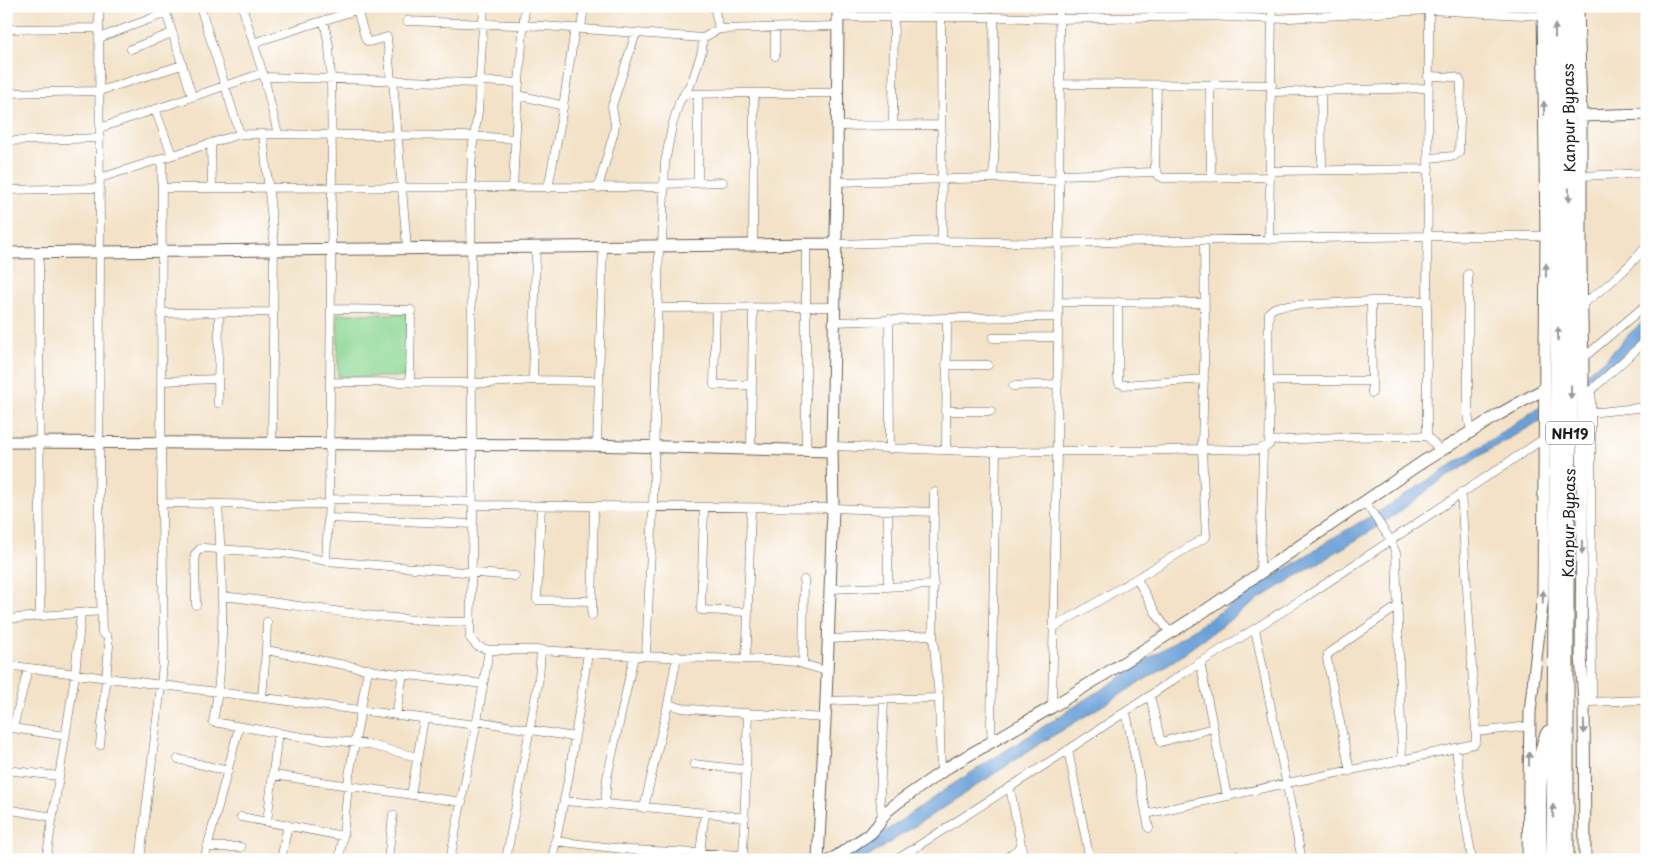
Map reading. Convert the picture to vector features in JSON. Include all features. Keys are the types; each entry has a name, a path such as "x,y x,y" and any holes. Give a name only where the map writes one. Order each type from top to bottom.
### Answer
{"highway":[{"name":"Kanpur Bypass","path":"1554,860 1558,353 1555,6"},
{"name":"Kanpur Bypass","path":"1566,860 1566,558 1571,372 1567,6"},
{"path":"1539,860 1540,772 1547,735 1554,725"},
{"path":"1566,736 1576,779 1576,860"}],"street":[{"path":"99,6 101,611 102,633 107,636 109,646 100,745"},
{"path":"200,6 240,134"},
{"path":"242,6 263,75 278,134"},
{"path":"253,43 369,6"},
{"path":"484,6 472,150 471,188 473,524 470,638 474,644 489,650 541,650 634,656 783,660 826,671"},
{"path":"513,187 525,6"},
{"path":"548,188 584,6"},
{"path":"714,6 719,29"},
{"path":"893,126 894,6"},
{"path":"1052,707 1058,384 1059,6"},
{"path":"1207,6 1207,16"},
{"path":"1269,240 1272,6"},
{"path":"1578,6 1581,116 1582,364 1585,394 1581,656 1588,702"},
{"path":"407,21 578,29 703,38 719,29 775,28 837,17 1059,19 1207,16 1272,19 1429,8 1543,11 1546,236 1543,596 1532,686 1528,860"},
{"path":"1429,8 1427,436 1441,451"},
{"path":"99,38 165,10 192,96"},
{"path":"357,10 366,40 369,42 387,37 407,248"},
{"path":"818,860 826,718 826,671 833,508 837,17"},
{"path":"993,178 995,139 994,17"},
{"path":"942,18 942,241"},
{"path":"324,21 329,46 332,135 331,382 326,561"},
{"path":"6,29 99,28"},
{"path":"774,56 775,28"},
{"path":"598,188 614,132 615,124 612,106 636,33"},
{"path":"131,48 172,34"},
{"path":"646,655 653,508 664,163 679,103 693,79 702,51 703,38"},
{"path":"6,93 100,91 182,65"},
{"path":"100,128 192,96 263,75 392,81 519,83"},
{"path":"1428,76 1455,77 1462,83 1459,153 1454,156 1429,158"},
{"path":"1060,84 1210,85 1321,91 1428,88"},
{"path":"1157,85 1155,167 1156,172 1163,178 1211,178 1322,170 1429,169"},
{"path":"1210,85 1211,178"},
{"path":"1321,91 1322,170"},
{"path":"753,245 754,93"},
{"path":"684,94 837,93"},
{"path":"698,94 698,183"},
{"path":"518,95 564,106"},
{"path":"155,109 172,155"},
{"path":"1581,116 1647,114"},
{"path":"836,126 941,125"},
{"path":"100,178 240,134 474,136 515,139"},
{"path":"263,134 274,250 272,444"},
{"path":"6,141 100,138"},
{"path":"211,143 212,187"},
{"path":"140,860 164,651 161,442 162,158"},
{"path":"837,182 1060,178 1156,172"},
{"path":"1581,176 1647,174"},
{"path":"162,188 598,188 723,182"},
{"path":"6,190 100,188"},
{"path":"6,253 660,247 942,241 1059,243 1428,236 1546,236"},
{"path":"1053,628 1206,537 1202,449 1204,241"},
{"path":"806,244 806,450"},
{"path":"1582,305 1628,268 1647,246"},
{"path":"533,380 536,247"},
{"path":"597,445 603,247"},
{"path":"39,252 38,443 40,616"},
{"path":"1468,274 1468,414 1471,432"},
{"path":"6,442 597,445 996,452 1258,450 1269,445 1269,312 1281,306 1371,301 1428,301"},
{"path":"1371,301 1372,393"},
{"path":"1058,302 1204,302"},
{"path":"1118,302 1119,383 1123,385 1204,379"},
{"path":"1582,364 1647,304"},
{"path":"658,308 834,307"},
{"path":"716,308 714,385 752,385"},
{"path":"751,449 753,308"},
{"path":"331,309 411,310 410,382"},
{"path":"162,312 273,312"},
{"path":"218,403 219,312"},
{"path":"834,322 889,319 1058,317"},
{"path":"946,450 947,318"},
{"path":"889,319 890,449"},
{"path":"993,338 1058,337"},
{"path":"1585,394 1647,340"},
{"path":"946,365 988,365"},
{"path":"162,381 218,378"},
{"path":"331,382 471,383 533,380 599,381"},
{"path":"1269,381 1372,380"},
{"path":"1013,386 1058,384"},
{"path":"831,860 870,833 886,812 897,803 941,773 1052,707 1170,633 1471,432 1544,392"},
{"path":"1585,394 1592,411 1585,860"},
{"path":"1592,411 1599,412 1647,407"},
{"path":"945,411 991,410"},
{"path":"1269,441 1338,436 1427,436"},
{"path":"896,860 1010,788 1200,662 1255,629 1545,438"},
{"path":"1260,572 1263,448"},
{"path":"992,743 990,727 996,452"},
{"path":"934,492 933,635 939,698 941,773"},
{"path":"1146,814 1474,744 1476,732 1462,492"},
{"path":"162,503 280,505 430,500 473,504 541,506 833,508 934,512"},
{"path":"1364,502 1390,539 1396,553 1402,760"},
{"path":"218,504 222,596 218,692 213,722 302,737 356,743 418,758"},
{"path":"541,506 537,600 592,601"},
{"path":"592,615 594,507"},
{"path":"704,508 701,610 748,612"},
{"path":"744,659 748,612 751,508"},
{"path":"888,510 888,586"},
{"path":"328,518 473,524"},
{"path":"196,605 195,554 196,551 204,548 292,554 326,561 515,576"},
{"path":"1137,579 1157,615 1170,633"},
{"path":"803,664 804,580"},
{"path":"830,589 934,585"},
{"path":"222,596 384,618 469,622"},
{"path":"1350,770 1327,658 1328,654 1398,606"},
{"path":"6,619 101,611"},
{"path":"46,860 74,675 80,613"},
{"path":"262,698 268,622"},
{"path":"1255,629 1302,860"},
{"path":"828,639 933,635"},
{"path":"266,650 368,669 484,684"},
{"path":"450,860 477,723 489,650"},
{"path":"506,860 539,678 541,650"},
{"path":"552,860 564,801 588,653"},
{"path":"605,805 607,778 634,656"},
{"path":"644,808 677,656"},
{"path":"1200,662 1226,796"},
{"path":"6,665 424,719 477,723 574,737"},
{"path":"28,669 9,728 65,736"},
{"path":"339,860 348,787 368,669"},
{"path":"396,715 403,674"},
{"path":"1150,696 1160,742 1213,728"},
{"path":"826,701 939,698"},
{"path":"882,819 880,797 884,700"},
{"path":"1588,702 1647,700"},
{"path":"668,704 711,712 826,718"},
{"path":"1126,712 1149,828"},
{"path":"556,841 631,850 744,857 748,713"},
{"path":"411,795 424,719"},
{"path":"1476,732 1530,726"},
{"path":"204,860 239,727"},
{"path":"266,822 278,732"},
{"path":"1456,748 1472,860"},
{"path":"1068,750 1090,860"},
{"path":"178,759 228,772"},
{"path":"694,764 747,770"},
{"path":"6,770 59,776"},
{"path":"273,775 462,802"},
{"path":"1010,788 1024,860"},
{"path":"564,801 705,812 745,818"},
{"path":"6,809 53,817"},
{"path":"700,853 705,812"},
{"path":"388,860 392,815"},
{"path":"241,818 343,836"},
{"path":"281,860 288,825"},
{"path":"1003,860 1022,846"},
{"path":"207,848 241,847"},
{"path":"1219,860 1237,856 1238,860"}],"green space":[{"path":"337,314 407,314 406,377 338,377"}],"water":[{"path":"1647,318 1647,332 1593,384 1540,421 1437,483 1395,515 1256,601 1165,667 1035,747 864,860 845,860 947,788 1333,538 1393,503 1518,422 1606,359"}]}
